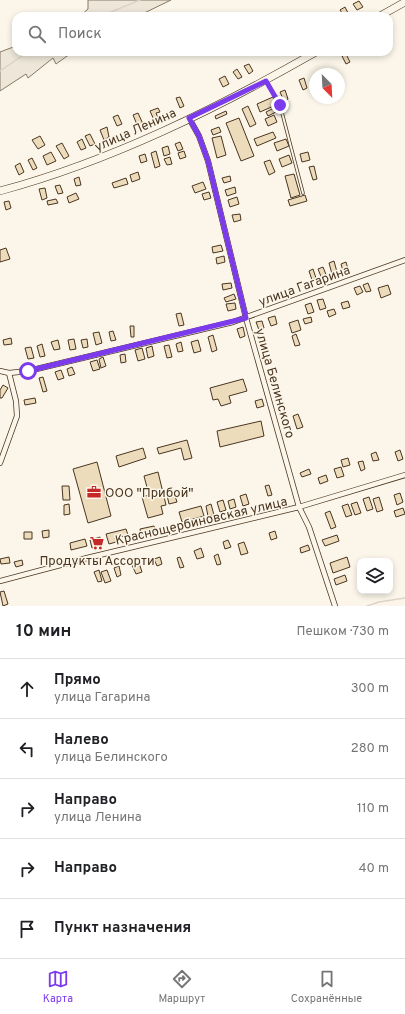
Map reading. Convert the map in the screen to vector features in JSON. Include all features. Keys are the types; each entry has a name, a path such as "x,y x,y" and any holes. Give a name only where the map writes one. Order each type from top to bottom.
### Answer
{"main road":[{"path":"387,12 405,2"},
{"name":"улица Ленина","path":"0,192 81,166 189,118 266,81 309,56"}],"street":[{"name":"улица Белинского","path":"189,118 199,136 208,161 246,318 299,507 309,528 335,606"},
{"name":"улица Гагарина","path":"0,371 9,374 28,371 246,318 405,260"},
{"path":"0,463 17,416 16,402 9,374"},
{"name":"Краснощербиновская улица","path":"0,581 87,558 299,507 405,475"}],"lane":[{"path":"266,81 280,105 303,193"}],"shaded area":[{"path":"88,0 171,0 146,12 85,12 88,9"},
{"path":"12,48 12,56 67,56 56,64 53,58 28,78 26,74 0,91 0,52"}],"building":[{"path":"359,1 363,7 357,10 353,4"},
{"path":"345,7 348,12 341,12 340,10"},
{"path":"342,56 347,56 350,62 346,64"},
{"path":"249,64 253,71 249,74 244,66"},
{"path":"237,69 242,77 238,79 233,72"},
{"path":"225,76 229,84 223,87 219,79"},
{"path":"304,78 307,88 303,90 299,80"},
{"path":"285,90 288,99 284,101 280,92"},
{"path":"180,97 184,106 180,108 176,98"},
{"path":"273,97 276,105 260,112 257,104"},
{"path":"248,106 256,124 250,127 242,109"},
{"path":"276,107 278,111 268,116 266,112"},
{"path":"158,108 160,112 156,113 158,118 154,120 150,111"},
{"path":"226,111 227,114 216,119 215,116"},
{"path":"138,113 143,124 138,127 133,115"},
{"path":"118,115 122,124 117,126 113,117"},
{"path":"274,115 277,122 268,126 265,119"},
{"path":"239,118 254,156 241,161 226,123"},
{"path":"107,127 109,137 104,140 100,130"},
{"path":"219,127 221,132 213,135 211,130"},
{"path":"273,132 276,138 257,146 254,139"},
{"path":"90,134 95,144 90,146 85,136"},
{"path":"40,136 45,145 38,149 32,140"},
{"path":"221,136 226,155 217,158 212,138"},
{"path":"82,139 86,148 81,150 77,142"},
{"path":"286,139 289,146 277,151 274,143"},
{"path":"180,142 183,149 178,151 175,144"},
{"path":"62,143 69,156 64,159 56,146"},
{"path":"168,146 170,154 164,156 162,148"},
{"path":"156,151 160,166 155,168 151,153"},
{"path":"184,151 186,157 180,159 178,153"},
{"path":"51,152 56,161 47,165 43,156"},
{"path":"308,152 310,160 302,162 300,154"},
{"path":"145,154 147,161 141,163 139,156"},
{"path":"289,155 292,163 282,167 279,159"},
{"path":"170,157 172,164 167,165 164,159"},
{"path":"32,158 37,168 33,170 28,160"},
{"path":"270,160 275,172 269,175 264,162"},
{"path":"20,163 24,172 19,175 15,166"},
{"path":"314,166 317,179 313,180 309,167"},
{"path":"138,172 140,179 132,182 130,175"},
{"path":"294,174 300,195 291,198 285,176"},
{"path":"230,176 231,181 224,183 222,178"},
{"path":"79,177 81,185 76,186 74,179"},
{"path":"126,178 128,184 114,188 112,183"},
{"path":"203,182 206,189 195,193 192,186"},
{"path":"60,185 63,193 58,194 55,186"},
{"path":"235,187 236,193 227,196 225,190"},
{"path":"45,188 47,198 42,200 39,189"},
{"path":"209,192 211,198 204,200 202,194"},
{"path":"76,193 79,199 69,203 67,197"},
{"path":"305,195 307,201 290,206 288,200"},
{"path":"237,197 239,204 230,207 228,200"},
{"path":"56,199 58,203 48,205 47,201"},
{"path":"9,201 11,208 6,210 4,202"},
{"path":"240,214 241,220 234,222 232,215"},
{"path":"221,245 223,251 213,253 212,247"},
{"path":"6,248 10,259 0,262 0,250"},
{"path":"224,256 225,262 217,264 216,258"},
{"path":"334,261 337,272 332,274 329,263"},
{"path":"346,262 348,269 343,271 341,264"},
{"path":"323,267 327,277 322,279 318,269"},
{"path":"313,269 316,278 312,280 309,271"},
{"path":"231,283 232,288 223,290 222,284"},
{"path":"368,283 371,291 366,292 363,285"},
{"path":"388,285 391,294 381,298 378,288"},
{"path":"360,286 363,292 357,295 354,288"},
{"path":"234,294 236,299 226,302 224,298"},
{"path":"323,299 326,308 320,310 317,300"},
{"path":"348,301 350,307 343,309 341,303"},
{"path":"235,303 236,309 228,311 226,304"},
{"path":"311,303 314,312 308,314 305,305"},
{"path":"334,309 336,314 329,317 327,311"},
{"path":"181,313 184,325 179,326 176,314"},
{"path":"275,316 277,324 271,326 268,318"},
{"path":"311,317 312,322 305,324 303,319"},
{"path":"298,320 301,330 292,333 289,323"},
{"path":"262,321 264,328 259,330 256,322"},
{"path":"130,326 134,326 134,337 131,337"},
{"path":"243,327 245,336 240,338 237,329"},
{"path":"113,331 116,340 111,341 109,332"},
{"path":"99,332 102,343 96,345 93,333"},
{"path":"296,334 300,345 295,346 292,336"},
{"path":"213,335 217,350 212,352 208,337"},
{"path":"11,338 12,344 4,345 3,340"},
{"path":"74,339 76,349 70,350 68,340"},
{"path":"87,339 88,347 83,348 81,340"},
{"path":"58,340 60,349 54,350 51,342"},
{"path":"198,340 201,351 194,353 191,342"},
{"path":"181,342 183,351 178,352 176,344"},
{"path":"42,344 45,356 40,357 37,346"},
{"path":"169,345 172,357 167,358 164,346"},
{"path":"152,346 154,356 148,358 146,348"},
{"path":"31,347 34,358 28,359 25,348"},
{"path":"142,348 145,359 138,361 135,350"},
{"path":"125,354 126,362 121,363 120,355"},
{"path":"103,357 106,366 101,368 99,359"},
{"path":"97,360 100,369 93,371 90,362"},
{"path":"72,367 75,374 69,376 67,369"},
{"path":"61,370 64,378 58,380 55,372"},
{"path":"43,377 47,391 43,392 39,378"},
{"path":"243,379 247,391 229,396 231,403 221,406 218,399 213,400 210,388"},
{"path":"3,385 8,388 2,398 0,398 0,390"},
{"path":"35,398 36,403 25,405 24,400"},
{"path":"262,399 264,406 257,408 255,401"},
{"path":"298,414 303,427 297,429 293,416"},
{"path":"261,421 264,436 220,447 217,431"},
{"path":"187,440 192,458 184,460 181,448 159,454 157,448"},
{"path":"143,448 146,458 119,467 116,456"},
{"path":"400,450 403,459 398,461 395,452"},
{"path":"376,452 379,460 373,461 371,454"},
{"path":"348,458 350,465 343,467 341,460"},
{"path":"363,461 365,469 361,471 358,462"},
{"path":"97,462 111,516 88,523 73,469"},
{"path":"341,467 344,476 337,478 334,469"},
{"path":"309,469 311,474 302,477 300,473"},
{"path":"158,472 166,505 161,506 163,514 148,518 142,497 149,495 144,476"},
{"path":"326,475 328,481 320,484 318,478"},
{"path":"269,485 272,495 268,496 265,486"},
{"path":"62,486 69,486 70,500 63,500"},
{"path":"174,493 177,502 169,504 167,495"},
{"path":"400,493 403,502 397,505 394,495"},
{"path":"246,494 249,504 243,506 240,496"},
{"path":"369,497 373,509 367,511 363,499"},
{"path":"379,497 383,510 377,512 373,499"},
{"path":"234,499 236,507 230,509 228,501"},
{"path":"223,500 226,510 220,512 217,502"},
{"path":"357,502 361,513 355,515 351,504"},
{"path":"69,504 70,514 64,515 64,505"},
{"path":"211,504 214,515 208,516 206,506"},
{"path":"348,504 352,515 346,517 342,506"},
{"path":"201,506 204,516 182,522 179,512"},
{"path":"403,508 405,514 396,517 394,511"},
{"path":"330,511 336,527 331,529 325,513"},
{"path":"154,526 156,531 141,535 140,529"},
{"path":"126,529 128,535 115,538 116,542 109,544 106,534"},
{"path":"49,530 49,537 43,538 42,531"},
{"path":"275,531 277,538 271,540 269,533"},
{"path":"24,532 32,532 32,539 24,539"},
{"path":"337,535 339,541 325,546 322,540"},
{"path":"100,537 102,545 92,548 90,540"},
{"path":"85,539 87,546 71,550 70,543"},
{"path":"228,540 231,547 225,549 223,542"},
{"path":"244,542 248,553 241,555 238,544"},
{"path":"308,545 310,550 301,553 300,548"},
{"path":"201,548 204,557 197,559 194,551"},
{"path":"218,554 221,564 217,565 214,556"},
{"path":"9,557 10,563 1,564 0,559"},
{"path":"160,557 162,564 157,566 154,559"},
{"path":"180,557 184,567 180,568 177,558"},
{"path":"347,557 350,567 333,573 330,563"},
{"path":"22,560 23,565 16,567 14,562"},
{"path":"139,563 142,572 136,574 132,565"},
{"path":"119,566 121,575 117,577 114,568"},
{"path":"99,570 102,581 98,582 94,572"},
{"path":"107,570 111,581 105,583 101,572"},
{"path":"345,575 347,581 336,585 334,579"},
{"path":"4,591 8,604 3,606 0,592"}],"waterway":[{"path":"111,12 140,0"},
{"path":"0,71 22,56"},
{"path":"367,606 379,602 405,598"}],"place":[{"name":"ООО \"Прибой\"","path":"94,492"},
{"name":"Продукты Ассорти","path":"97,543"}],"route":[{"path":"28,371 246,318 208,161 199,136 189,118 215,107 266,81 280,105"}]}
